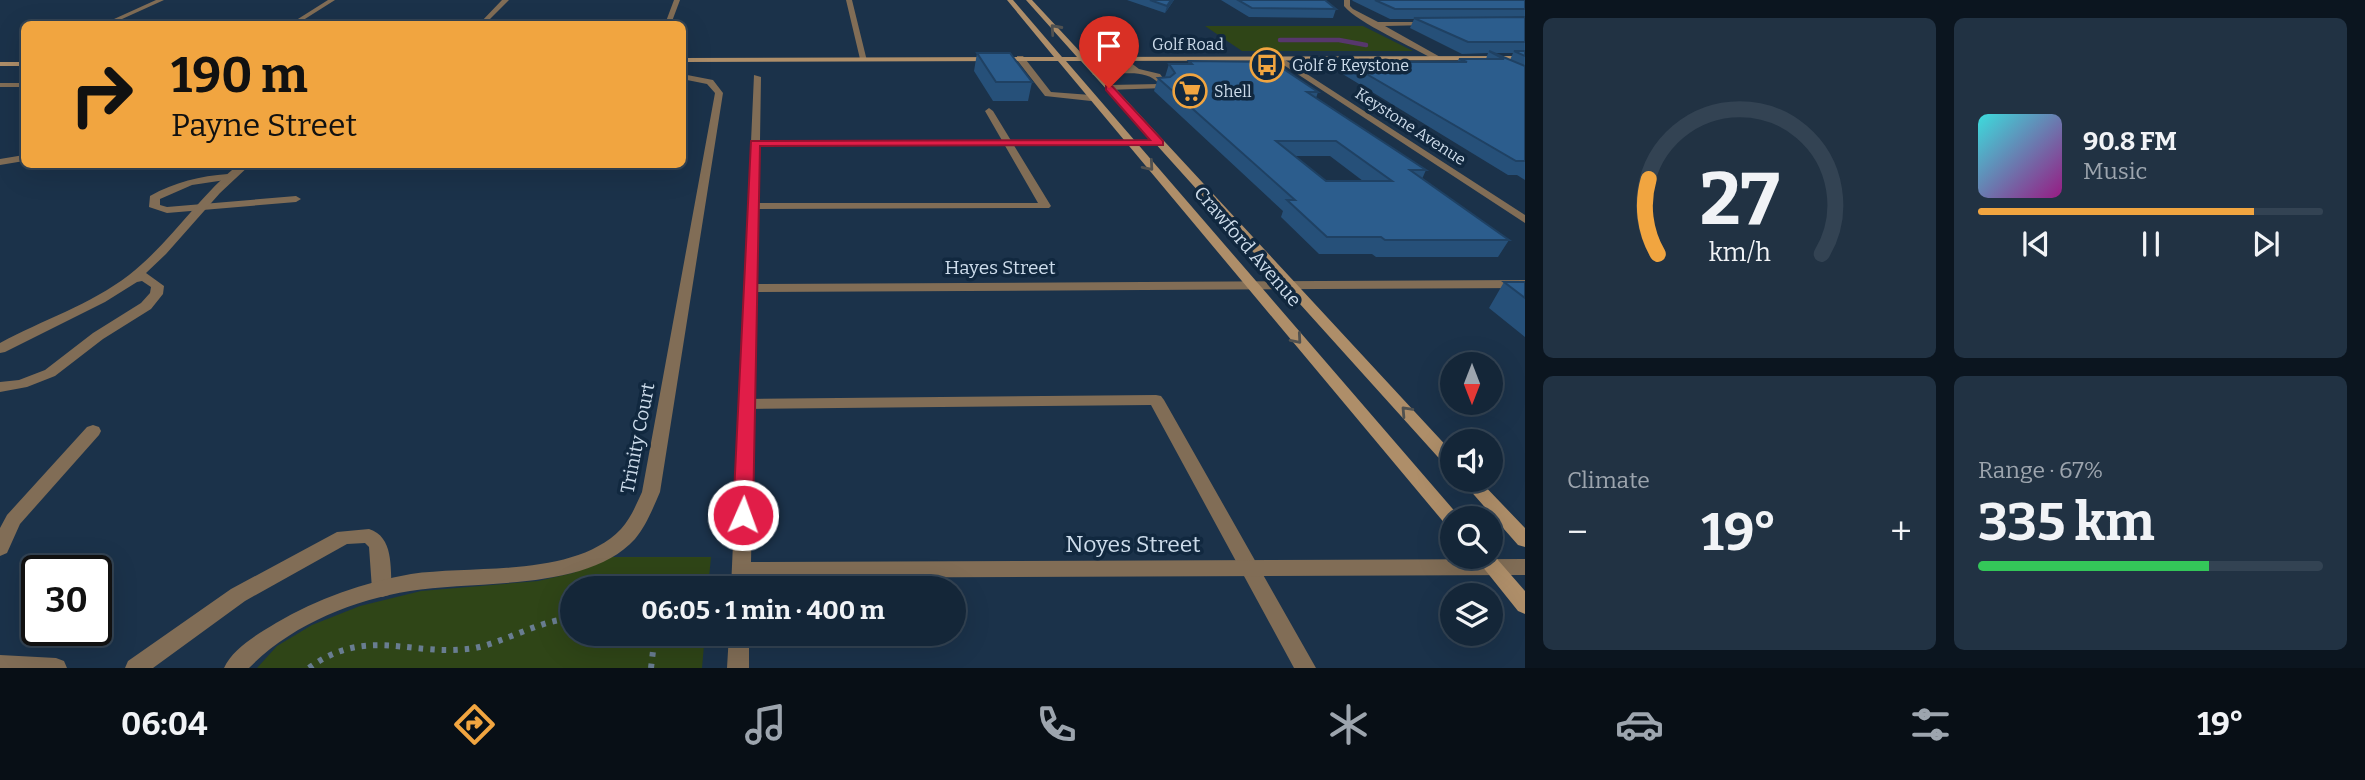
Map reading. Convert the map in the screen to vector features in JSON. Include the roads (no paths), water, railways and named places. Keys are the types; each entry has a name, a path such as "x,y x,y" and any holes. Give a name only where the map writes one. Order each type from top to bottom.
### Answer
{"main road":[{"name":"Crawford Avenue","path":"1010,0 1440,506"},
{"name":"Crawford Avenue","path":"1029,0 1440,449"},
{"name":"Golf Road","path":"686,60 1525,58"},
{"path":"0,64 21,63"},
{"path":"1480,492 1525,540"},
{"path":"1494,569 1525,605"}],"street":[{"path":"113,21 161,0"},
{"path":"298,21 332,0"},
{"path":"485,21 506,0"},
{"path":"669,21 677,0"},
{"path":"849,0 863,59"},
{"path":"1348,0 1347,6 1438,58"},
{"path":"1374,23 1443,23"},
{"path":"1020,58 1048,94 1091,98"},
{"path":"1122,58 1136,71"},
{"name":"Keystone Avenue","path":"1279,58 1525,220"},
{"path":"1486,58 1506,67"},
{"path":"1096,74 1136,71 1154,74 1165,86 1109,88"},
{"name":"Trinity Court","path":"235,668 270,639 308,615 382,589 412,582 530,572 570,565 600,553 622,540 636,524 651,492 719,93 710,82 686,77"},
{"path":"741,576 757,77"},
{"path":"0,85 21,85"},
{"path":"753,206 1045,206 989,111"},
{"path":"755,143 1159,143"},
{"path":"0,162 21,158"},
{"path":"0,349 86,307 134,278 157,257 228,177 240,168"},
{"path":"228,177 195,179 172,187 154,198 155,207 167,210 296,199"},
{"path":"0,387 22,384 50,373 98,336 146,306 156,294 158,286 145,277 134,278"},
{"name":"Hayes Street","path":"750,288 1525,284"},
{"path":"747,404 1156,400 1305,668"},
{"path":"0,548 6,522 93,431"},
{"path":"136,668 238,595 344,537 369,536 378,544 382,589"},
{"name":"Noyes Street","path":"880,576 1440,563"},
{"name":"Noyes Street","path":"1503,564 1525,567"},
{"path":"738,668 739,646"},
{"path":"0,665 56,668"}],"waterway":[{"path":"1280,40 1339,40 1366,45"}],"place":[{"name":"Golf & Keystone","path":"1267,65"},
{"name":"Shell","path":"1190,91"}]}
